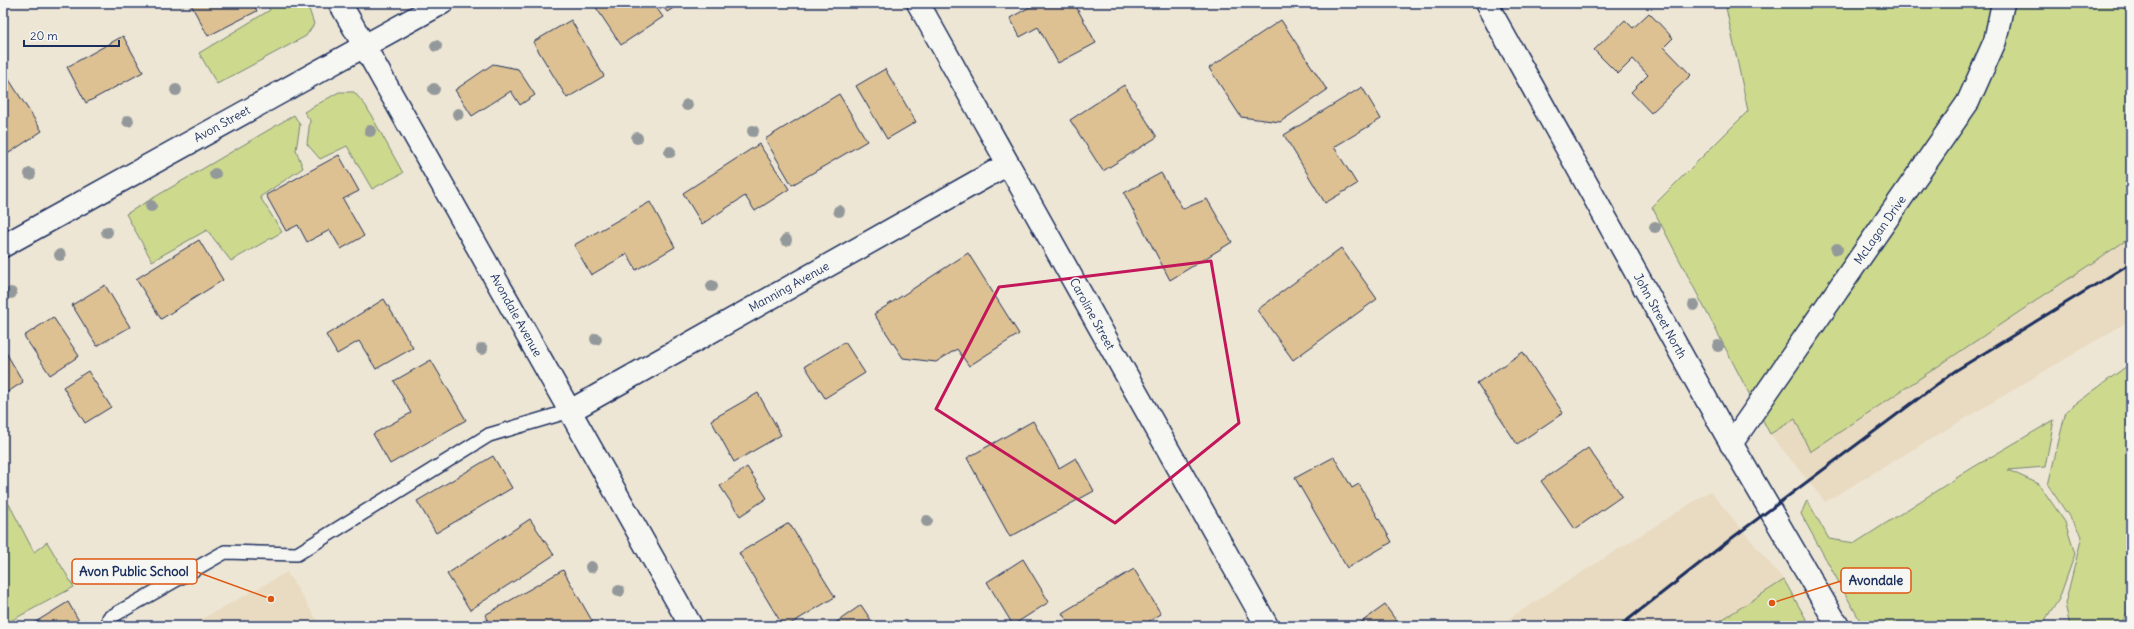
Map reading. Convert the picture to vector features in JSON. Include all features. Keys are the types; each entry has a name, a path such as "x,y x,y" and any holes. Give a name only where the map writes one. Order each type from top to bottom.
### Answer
{"street":[{"name":"Avondale Avenue","path":"340,3 691,626"},
{"name":"Avon Street","path":"3,246 442,3"},
{"name":"Caroline Street","path":"918,3 1266,626"},
{"name":"John Street North","path":"1486,3 1731,444 1838,626"},
{"name":"McLagan Drive","path":"1731,444 1968,102 1995,41 2003,3"},
{"name":"Manning Avenue","path":"570,411 1008,164"}],"lane":[{"path":"109,618 225,552 297,554 489,435 570,411"}],"highlighted area":[{"path":"1211,261 1239,423 1115,523 936,409 999,287"}],"shaded area":[{"path":"2131,225 2131,320 1825,502 1770,434 1979,310"},
{"path":"1710,491 1784,580 1712,626 1497,626"},
{"path":"287,572 321,626 189,626"}],"green space":[{"path":"266,3 307,3 314,24 306,36 217,84 199,53 270,10"},
{"path":"1725,3 2131,3 2131,237 1810,452 1795,419 1770,434 1652,207 1748,111"},
{"path":"339,92 354,92 366,106 403,173 372,189 347,146 320,159 307,144 310,120 304,112"},
{"path":"294,115 300,125 296,150 303,168 260,197 282,232 231,261 207,230 152,261 126,214"},
{"path":"2131,363 2131,605 2120,626 2070,626 2065,604 2082,536 2048,485 2066,411"},
{"path":"2054,420 2045,467 2008,470 2039,484 2065,522 2075,554 2059,599 2042,626 1863,626 1801,514 1807,500 1829,539 1855,543 1972,468"},
{"path":"9,504 34,552 47,542 74,587 3,625 3,507"},
{"path":"1784,580 1810,626 1712,626"}],"building":[{"path":"190,3 253,3 257,11 208,36"},
{"path":"593,3 653,3 663,17 621,45"},
{"path":"661,3 682,3 667,12"},
{"path":"1037,3 1074,3 1096,43 1058,63 1038,27 1020,37 1010,18"},
{"path":"1649,13 1673,38 1664,47 1691,75 1651,113 1631,92 1648,75 1633,59 1618,74 1594,50 1625,20 1633,28"},
{"path":"571,20 604,76 567,98 533,42"},
{"path":"1281,20 1327,90 1280,122 1241,117 1209,68"},
{"path":"123,36 143,72 86,103 67,67"},
{"path":"493,64 518,69 535,95 520,105 511,91 472,116 455,90"},
{"path":"885,69 916,122 887,139 856,86"},
{"path":"8,78 42,131 3,157 3,81"},
{"path":"1124,85 1157,137 1103,171 1070,120"},
{"path":"1362,87 1381,119 1334,147 1357,184 1325,203 1284,135"},
{"path":"839,94 867,141 792,185 765,139"},
{"path":"759,144 789,189 755,211 745,196 702,224 683,193"},
{"path":"339,155 359,191 343,199 364,236 341,249 330,230 307,242 298,225 286,231 266,195"},
{"path":"1161,173 1183,209 1207,199 1232,242 1170,280 1124,193"},
{"path":"650,202 675,247 636,270 627,254 591,275 574,245"},
{"path":"199,240 223,280 161,319 136,279"},
{"path":"1341,248 1377,299 1293,360 1257,310"},
{"path":"968,253 1019,334 969,366 957,349 936,362 903,358 874,314"},
{"path":"105,285 130,327 97,346 72,305"},
{"path":"384,299 413,348 376,369 359,341 337,354 326,335"},
{"path":"53,317 79,356 50,375 24,336"},
{"path":"845,342 865,373 825,398 805,366"},
{"path":"4,349 23,382 3,395 3,350"},
{"path":"1523,352 1563,413 1517,444 1477,383"},
{"path":"431,360 466,420 390,464 373,434 411,413 394,381"},
{"path":"88,371 111,407 85,423 63,387"},
{"path":"758,393 781,435 734,462 711,420"},
{"path":"1033,421 1059,468 1076,458 1094,491 1010,537 967,458"},
{"path":"1588,448 1622,496 1575,529 1541,481"},
{"path":"493,456 512,488 436,533 417,501"},
{"path":"1334,457 1352,488 1359,484 1392,542 1347,568 1295,478"},
{"path":"747,467 767,498 740,516 720,486"},
{"path":"530,519 554,555 470,610 447,574"},
{"path":"789,523 835,597 787,626 783,626 739,553"},
{"path":"1023,559 1049,602 1013,625 987,582"},
{"path":"1134,569 1161,614 1141,626 1070,626 1062,613"},
{"path":"563,570 595,626 491,626 485,615"},
{"path":"68,602 82,626 29,626"},
{"path":"861,605 875,626 831,626"},
{"path":"1385,605 1400,626 1356,626"}],"railway":[{"path":"1620,626 1732,538 1955,371 2131,263"}],"place":[{"name":"Avon Public School","path":"271,599"},
{"name":"Avondale","path":"1772,603"}]}
